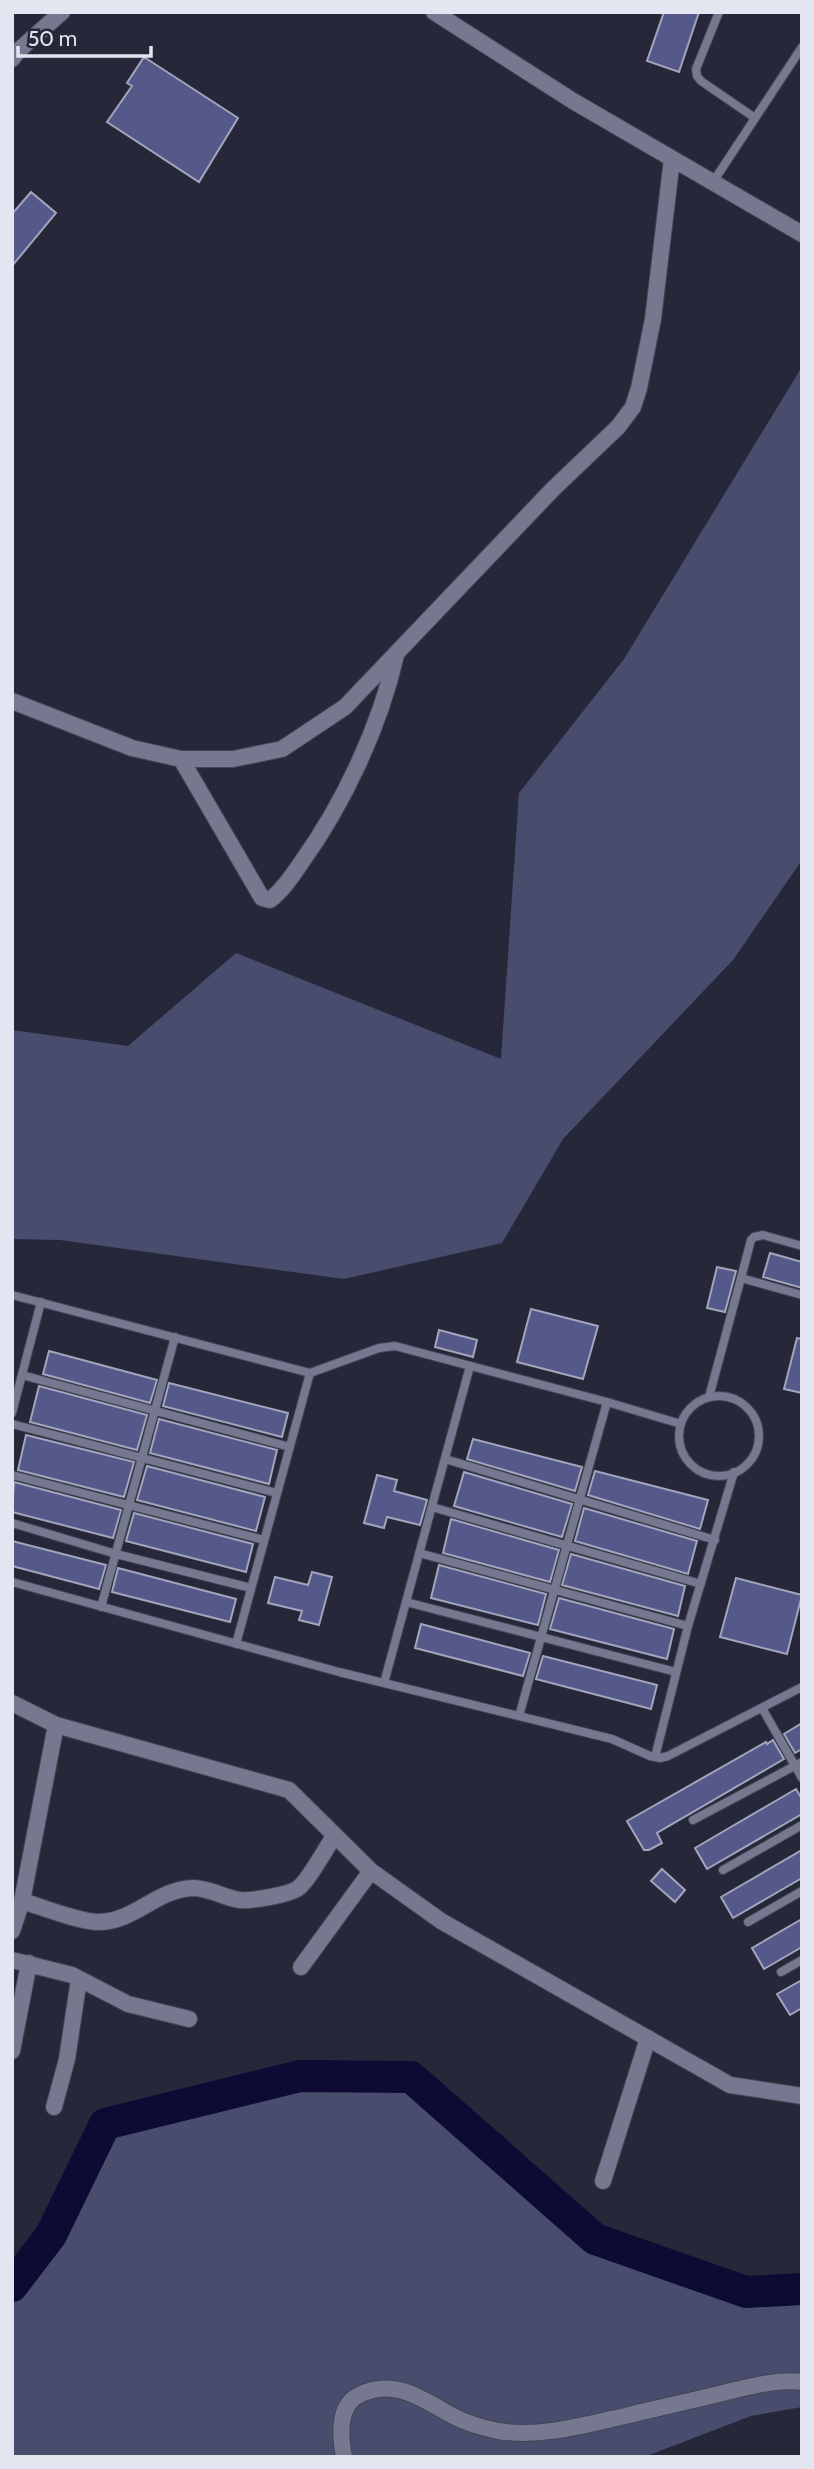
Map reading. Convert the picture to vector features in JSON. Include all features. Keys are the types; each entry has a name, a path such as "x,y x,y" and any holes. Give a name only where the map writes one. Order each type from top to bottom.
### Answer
{"street":[{"path":"12,60 18,51 62,12"},
{"path":"434,12 573,101 802,234"},
{"path":"12,701 132,748 181,759 233,759 282,749 345,707 553,489 618,427 633,407 653,319 672,159"},
{"path":"181,759 262,898 270,900 281,892 324,830 387,694 396,655"},
{"path":"12,1703 56,1725 289,1790 371,1871 441,1921 730,2085 802,2096"},
{"path":"12,1931 22,1901 56,1725"},
{"path":"22,1901 95,1922 112,1922 171,1892 193,1888 238,1900 287,1893 299,1888 334,1836"},
{"path":"301,1967 371,1871"},
{"path":"12,1960 79,1979 128,2004 189,2019"},
{"path":"12,2051 29,1964"},
{"path":"54,2107 67,2060 79,1979"},
{"path":"604,2181 648,2038"},
{"path":"344,2457 341,2437 347,2403 359,2395 378,2389 406,2390 457,2418 514,2433 583,2425 762,2384 802,2382"}],"lane":[{"path":"719,12 696,69 697,76 755,118"},
{"path":"713,183 802,47"},
{"path":"709,1397 751,1240 762,1235 802,1246"},
{"path":"741,1278 802,1295"},
{"path":"12,1295 310,1373 388,1346 396,1346 681,1424"},
{"path":"12,1413 41,1302"},
{"path":"101,1607 175,1338"},
{"path":"384,1683 470,1366"},
{"path":"236,1644 310,1373"},
{"path":"22,1375 290,1447"},
{"path":"709,1397 728,1397 744,1405 755,1419 758,1428 757,1446 749,1462 734,1472 708,1474 692,1465 682,1450 679,1433 688,1410 709,1397"},
{"path":"519,1716 607,1402"},
{"path":"12,1423 277,1493"},
{"path":"445,1459 715,1540"},
{"path":"655,1758 688,1626 734,1472"},
{"path":"12,1475 264,1540"},
{"path":"432,1507 701,1584"},
{"path":"12,1523 116,1554 251,1588"},
{"path":"419,1553 688,1626"},
{"path":"12,1582 384,1683 612,1739 655,1758 668,1756 802,1687"},
{"path":"406,1602 676,1672"},
{"path":"762,1708 798,1764 802,1778"},
{"path":"693,1820 798,1764"},
{"path":"723,1870 802,1825"},
{"path":"748,1922 802,1891"},
{"path":"782,1972 802,1960"}],"shaded area":[{"path":"800,370 802,860 733,960 563,1139 502,1243 344,1279 60,1240 12,1239 12,1030 128,1046 236,953 501,1059 519,793 624,659"},
{"path":"300,2076 411,2077 595,2239 746,2292 802,2289 802,2407 751,2416 644,2457 12,2457 12,2286 51,2235 105,2124"}],"building":[{"path":"664,12 699,12 679,72 647,61"},
{"path":"144,57 238,118 199,182 107,122 132,86 127,83"},
{"path":"31,192 56,213 12,266 12,214"},
{"path":"770,1253 802,1262 802,1288 763,1277"},
{"path":"717,1267 736,1271 725,1312 707,1308"},
{"path":"531,1309 598,1326 583,1379 517,1362"},
{"path":"439,1330 477,1340 473,1357 435,1347"},
{"path":"797,1338 802,1339 802,1393 784,1389"},
{"path":"49,1351 157,1380 150,1403 43,1374"},
{"path":"169,1383 288,1413 282,1437 163,1406"},
{"path":"39,1386 147,1415 137,1450 30,1422"},
{"path":"159,1419 277,1450 269,1484 150,1453"},
{"path":"26,1435 134,1462 124,1497 18,1470"},
{"path":"473,1439 582,1467 575,1491 467,1459"},
{"path":"147,1466 265,1497 256,1531 137,1500"},
{"path":"595,1471 708,1500 700,1529 588,1495"},
{"path":"464,1472 572,1504 562,1537 454,1506"},
{"path":"377,1475 397,1480 394,1491 427,1500 420,1525 387,1517 384,1528 364,1523"},
{"path":"14,1482 121,1510 113,1538 12,1512"},
{"path":"584,1508 697,1541 688,1574 575,1541"},
{"path":"134,1513 253,1544 246,1572 126,1541"},
{"path":"451,1519 559,1550 550,1582 443,1553"},
{"path":"12,1541 106,1565 99,1589 12,1566"},
{"path":"571,1554 685,1586 678,1616 562,1585"},
{"path":"439,1565 546,1594 538,1625 431,1598"},
{"path":"118,1568 236,1599 230,1622 112,1592"},
{"path":"312,1572 332,1577 319,1625 299,1620 302,1611 268,1603 275,1577 308,1585"},
{"path":"736,1578 802,1595 787,1654 720,1637"},
{"path":"559,1598 674,1629 667,1659 550,1629"},
{"path":"421,1624 530,1653 523,1676 415,1648"},
{"path":"543,1656 657,1685 651,1709 536,1679"},
{"path":"802,1723 802,1749 795,1753 784,1734"},
{"path":"773,1740 784,1759 657,1833 662,1843 644,1850 627,1821"},
{"path":"796,1789 802,1799 802,1814 707,1869 695,1848"},
{"path":"802,1850 802,1878 733,1918 721,1897"},
{"path":"662,1869 685,1890 675,1902 651,1881"},
{"path":"802,1919 802,1947 764,1969 752,1948"},
{"path":"802,1980 802,2008 790,2015 777,1994"}],"waterway":[{"path":"12,2286 51,2235 105,2124 300,2076 411,2077 595,2239 746,2292 802,2289"}]}
